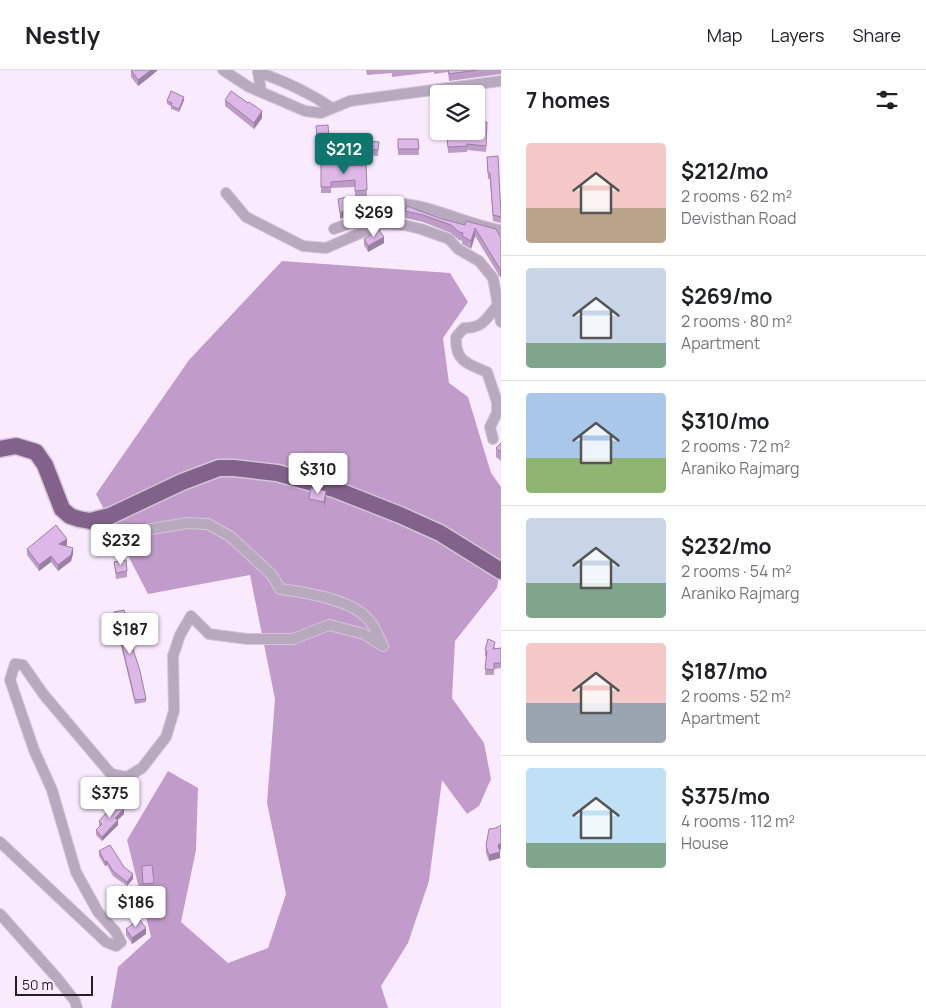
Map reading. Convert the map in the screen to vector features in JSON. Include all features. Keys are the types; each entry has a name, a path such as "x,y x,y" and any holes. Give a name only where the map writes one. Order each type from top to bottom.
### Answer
{"highway":[{"path":"0,450 16,446 36,452 45,465 62,509 70,516 90,521 110,516 182,482 218,468 277,473 334,489 400,514 440,533 501,571"}],"street":[{"path":"224,70 249,87 305,111 321,113 350,101 501,81"},
{"path":"261,92 258,71 283,75 332,108"},
{"path":"226,193 246,217 303,246 326,248 381,224 404,225 449,239 458,249 480,261 493,278 501,322"},
{"path":"334,229 350,223 363,212 375,206 404,205 424,208 501,230"},
{"path":"493,439 490,428 497,413 497,402 492,383 487,372 470,366 460,358 456,350 456,337 464,328 474,328 484,323 487,316 498,305"},
{"path":"0,842 106,942 116,946 122,942 98,912 76,872 52,790 34,750 10,680 15,664 23,665 44,695 110,774 127,777 142,768 166,737 174,711 172,656 180,635 191,616 209,634 247,639 293,639 329,625 364,634 383,646 368,618 340,602 305,592 280,589 272,575 231,537 208,524 188,523 134,532 107,530 90,521"},
{"path":"0,914 57,978 75,1001 77,1008"}],"shaded area":[{"path":"282,261 450,273 468,302 443,338 449,383 468,397 491,473 501,487 501,563 497,588 455,641 452,698 484,743 491,779 479,806 467,814 442,780 429,881 408,943 381,986 388,1008 111,1008 118,967 151,937 127,840 168,771 198,788 196,850 181,922 228,963 268,948 286,894 267,803 275,699 250,575 148,594 96,494 189,360"}],"building":[{"path":"131,70 151,70 138,80"},
{"path":"448,70 477,70 449,74"},
{"path":"171,91 184,97 179,109 171,106 172,103 167,101"},
{"path":"231,91 262,111 254,123 225,100"},
{"path":"485,122 487,122 486,146 467,144 467,146 448,147 447,140 485,140"},
{"path":"328,125 329,138 379,142 378,150 334,146 318,147 316,126"},
{"path":"398,139 418,139 419,149 398,149"},
{"path":"498,156 501,217 493,215 487,157"},
{"path":"342,162 342,166 366,165 367,190 355,191 355,180 331,182 331,187 321,187 321,163"},
{"path":"348,197 349,208 340,213 338,199"},
{"path":"386,205 401,208 392,211 379,211 353,222 376,207"},
{"path":"407,206 465,225 466,221 496,229 501,238 501,269 475,228 471,241 462,236 463,233 451,225 405,211"},
{"path":"379,230 384,237 368,246 364,239"},
{"path":"501,443 501,452 496,448"},
{"path":"311,488 326,491 324,502 309,499"},
{"path":"56,525 67,539 59,544 73,548 71,555 58,565 51,556 39,565 27,549"},
{"path":"126,560 127,571 116,573 114,562"},
{"path":"124,610 135,645 132,646 146,699 135,700 114,612"},
{"path":"488,639 495,642 493,649 501,648 501,663 494,663 494,670 485,669 487,651 485,650"},
{"path":"117,801 124,809 115,818 118,820 102,837 96,830 102,824 99,821"},
{"path":"501,825 501,843 498,845 500,852 489,855 486,846 489,829"},
{"path":"110,845 124,867 133,874 127,882 113,871 99,851"},
{"path":"152,865 154,883 143,884 142,866"},
{"path":"139,919 146,928 132,938 126,929"}]}
